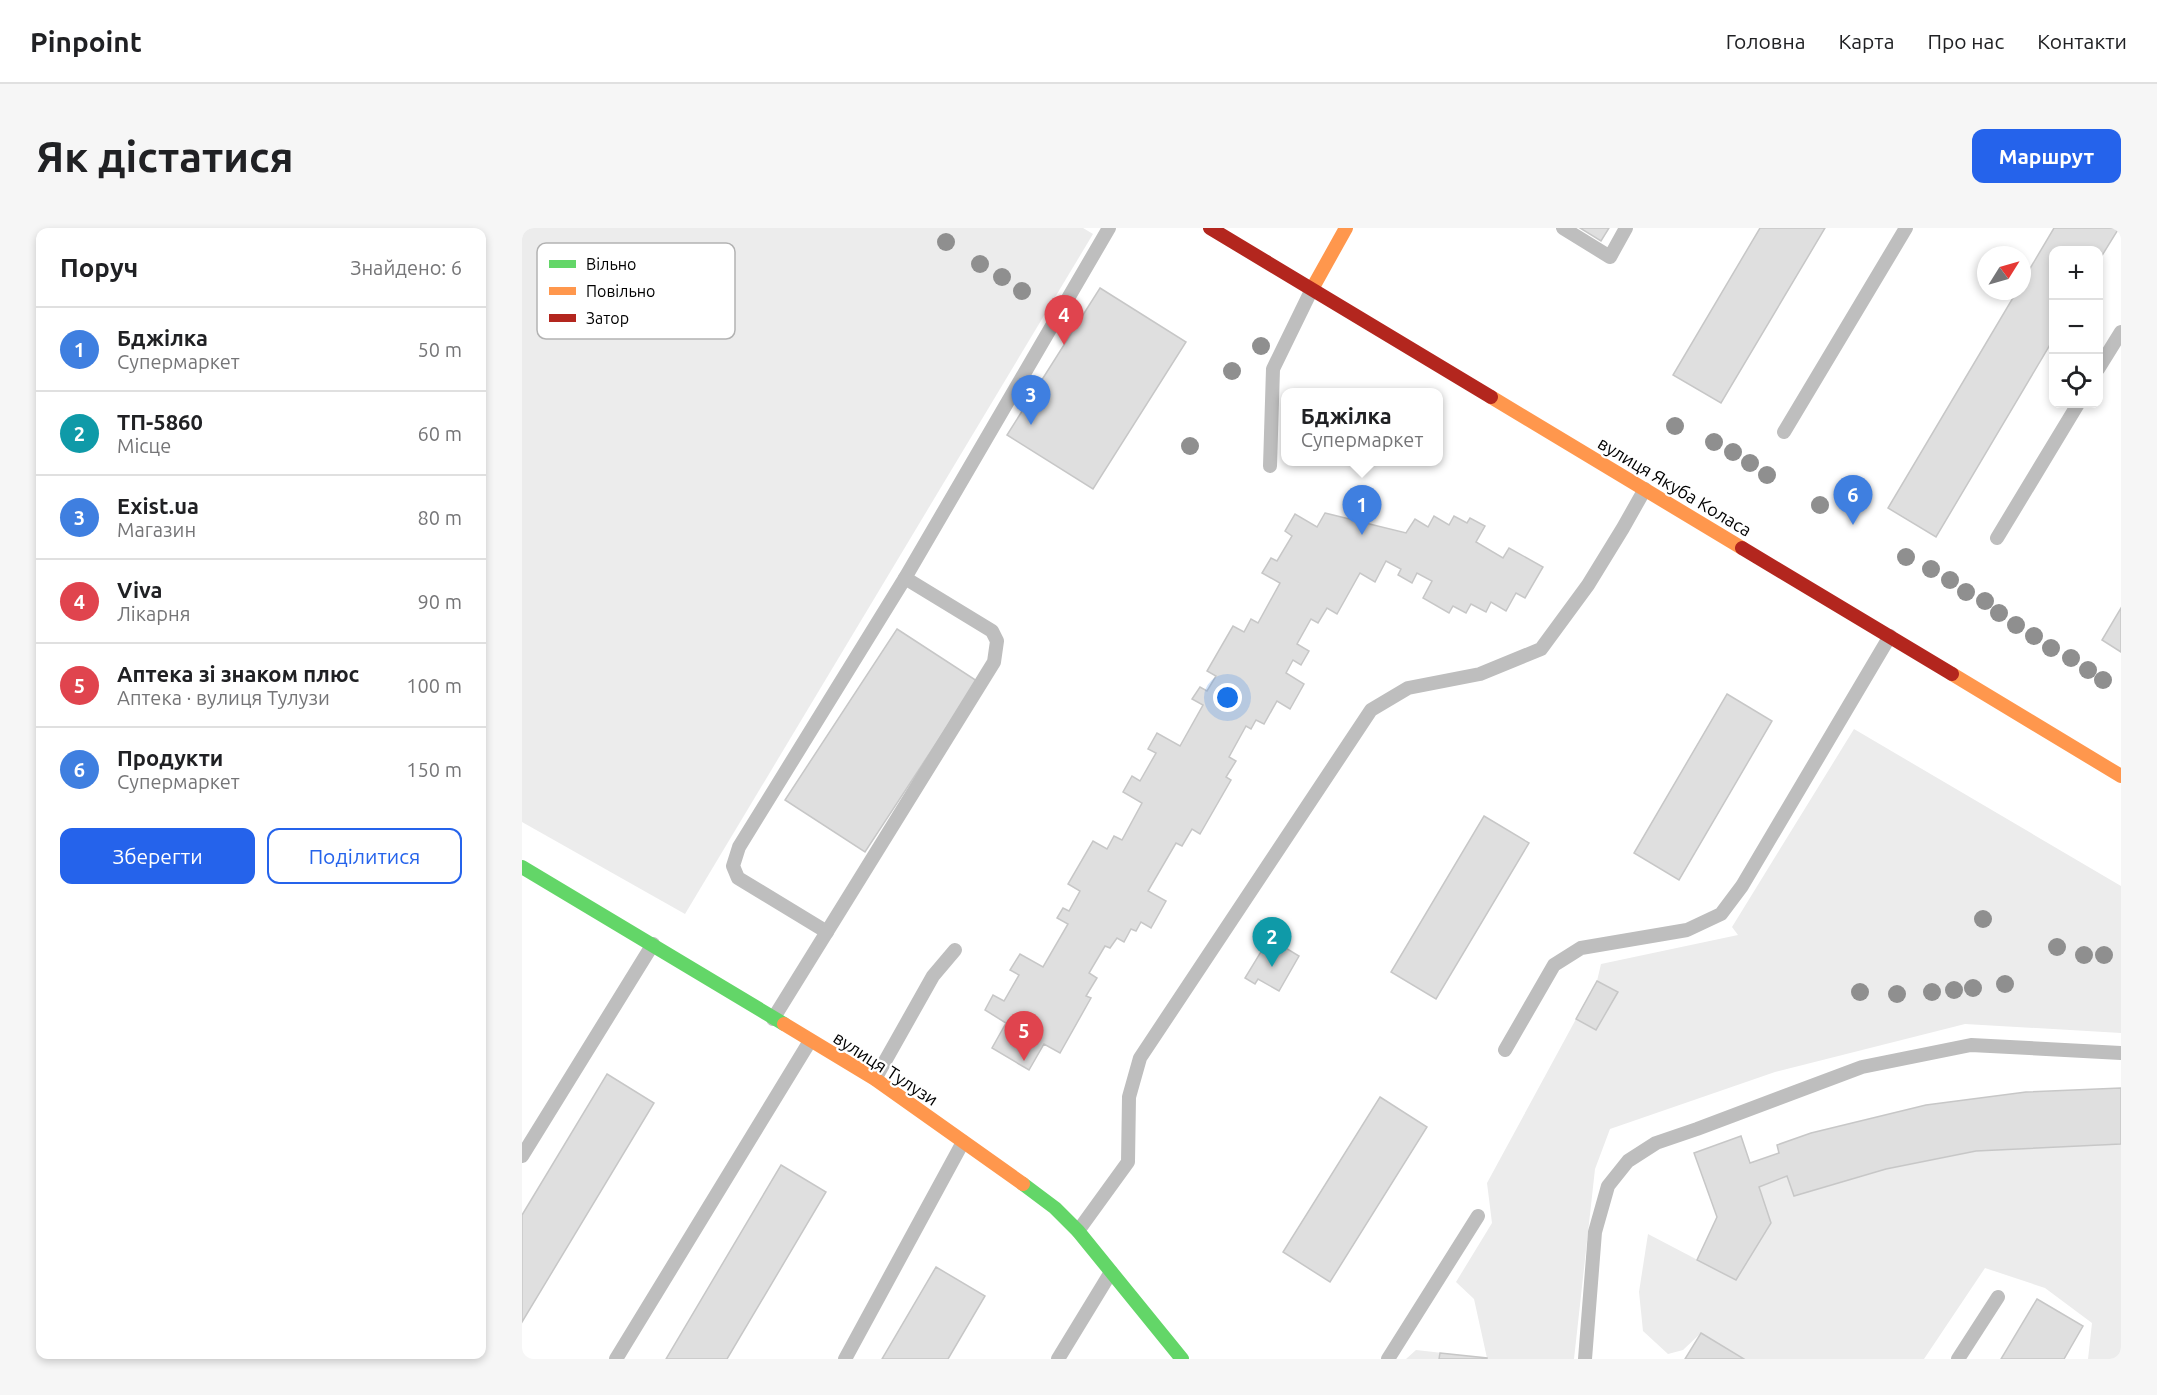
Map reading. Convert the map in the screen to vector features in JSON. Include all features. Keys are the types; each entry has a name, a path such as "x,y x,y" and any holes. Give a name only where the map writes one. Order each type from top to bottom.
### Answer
{"street":[{"name":"вулиця Якуба Коласа","path":"1210,228 2121,776"},
{"path":"1312,289 1346,228"},
{"name":"вулиця Тулузи","path":"522,867 875,1080 1055,1208 1078,1231 1182,1359"}],"lane":[{"path":"827,932 738,878 733,866 739,846 905,578 1109,228"},
{"path":"1563,228 1610,257 1626,228"},
{"path":"1784,432 1906,228"},
{"path":"1270,466 1273,369 1312,289"},
{"path":"2103,361 2121,332"},
{"path":"1997,538 2076,408"},
{"path":"1078,1231 1128,1162 1129,1097 1140,1058 1371,710 1408,688 1480,674 1541,649 1588,585 1644,489"},
{"path":"773,1019 994,662 997,641 992,632 905,578"},
{"path":"1505,1050 1554,965 1581,948 1687,930 1721,914 1742,886 1890,636"},
{"path":"522,1156 653,944"},
{"path":"875,1080 933,976 955,950"},
{"path":"616,1359 810,1041"},
{"path":"1585,1359 1595,1233 1608,1186 1628,1161 1656,1143 1862,1067 1971,1045 2121,1053"},
{"path":"845,1359 963,1142"},
{"path":"1388,1359 1478,1216"},
{"path":"1058,1359 1111,1272"},
{"path":"1958,1359 1998,1297"}],"shaded area":[{"path":"522,228 1083,228 1093,234 685,914 522,822"},
{"path":"1854,729 2121,886 2121,1033 1965,1024 1775,1072 1610,1129 1595,1169 1574,1359 1406,1359 1416,1350 1487,1358 1474,1299 1456,1282 1492,1223 1487,1183 1576,1019 1596,1030 1618,992 1597,981 1601,964 1738,935 1732,927"},
{"path":"2121,1144 2121,1359 2088,1359 2092,1323 2045,1288 1985,1268 1924,1359 1744,1359 1701,1333 1683,1350 1668,1354 1643,1331 1639,1292 1648,1234 1736,1280 1771,1223 1759,1187 1787,1176 1794,1196 1886,1169 1976,1151"}],"building":[{"path":"1580,228 1609,228 1601,241"},
{"path":"1760,228 1825,228 1721,403 1673,375"},
{"path":"2054,228 2119,228 2103,254 2103,246 2049,246 2049,346 1936,537 1888,508 2012,300 2031,300 2031,267"},
{"path":"1100,288 1186,342 1093,489 1007,435"},
{"path":"1325,513 1406,533 1415,519 1428,527 1434,516 1449,525 1454,516 1467,523 1470,518 1485,526 1476,542 1503,558 1509,548 1543,567 1525,598 1516,593 1506,611 1491,602 1486,612 1471,604 1466,613 1453,606 1449,613 1423,598 1432,581 1417,573 1412,583 1398,575 1401,569 1386,561 1375,582 1360,573 1337,614 1327,608 1318,623 1311,619 1297,644 1309,651 1301,665 1293,660 1286,673 1304,684 1290,709 1277,701 1264,724 1256,720 1251,729 1246,726 1229,757 1236,761 1226,777 1231,780 1200,834 1192,829 1182,846 1176,843 1148,891 1166,901 1151,928 1141,922 1136,931 1131,929 1124,942 1117,938 1110,948 1105,946 1089,973 1097,978 1086,996 1091,998 1060,1053 1044,1044 1029,1070 992,1048 1006,1023 985,1010 993,995 1004,1001 1019,975 1010,970 1020,954 1043,967 1068,924 1057,918 1063,908 1069,911 1080,891 1068,884 1093,841 1107,849 1114,836 1122,840 1142,803 1123,792 1132,776 1140,781 1156,753 1148,749 1157,733 1180,746 1203,705 1192,699 1200,687 1207,691 1216,676 1207,671 1233,626 1244,632 1251,619 1258,623 1280,583 1262,573 1271,558 1277,561 1292,536 1285,531 1295,514 1317,527"},
{"path":"2121,608 2121,652 2102,640"},
{"path":"897,629 977,681 865,852 785,800"},
{"path":"1727,694 1772,721 1679,880 1634,853"},
{"path":"1484,816 1529,843 1436,999 1391,972"},
{"path":"1273,932 1282,938 1279,944 1299,956 1279,991 1258,979 1255,984 1245,978"},
{"path":"1597,981 1618,992 1596,1030 1576,1019"},
{"path":"607,1074 654,1103 522,1322 522,1215"},
{"path":"2121,1088 2121,1144 1976,1151 1886,1169 1794,1196 1787,1176 1759,1187 1771,1223 1736,1280 1697,1260 1717,1217 1694,1153 1741,1136 1750,1163 1779,1153 1777,1145 1811,1133 1926,1105 2026,1092"},
{"path":"1380,1097 1427,1127 1330,1282 1283,1252"},
{"path":"781,1165 826,1192 727,1359 666,1359"},
{"path":"936,1267 985,1296 948,1359 882,1359"},
{"path":"2037,1299 2083,1326 2064,1359 2001,1359"},
{"path":"1701,1333 1744,1359 1685,1359"},
{"path":"1440,1353 1487,1358 1487,1359 1439,1359"}],"traffic: fast":[{"path":"522,867 784,1024"},
{"path":"1023,1184 1055,1208 1078,1231 1182,1359"}],"traffic: slow":[{"path":"1312,289 1346,228"},
{"path":"1491,397 1742,548"},
{"path":"1952,674 2121,776"},
{"path":"784,1024 875,1079 1023,1184"}],"traffic: jam":[{"path":"1210,228 1491,397"},
{"path":"1742,548 1952,674"}],"place":[{"name":"Viva","path":"1064,345"},
{"name":"Exist.ua","path":"1031,425"},
{"name":"Продукти","path":"1853,525"},
{"name":"Бджілка","path":"1362,535"},
{"name":"ТП-5860","path":"1272,967"},
{"name":"Аптека зі знаком плюс","path":"1024,1061"}]}
